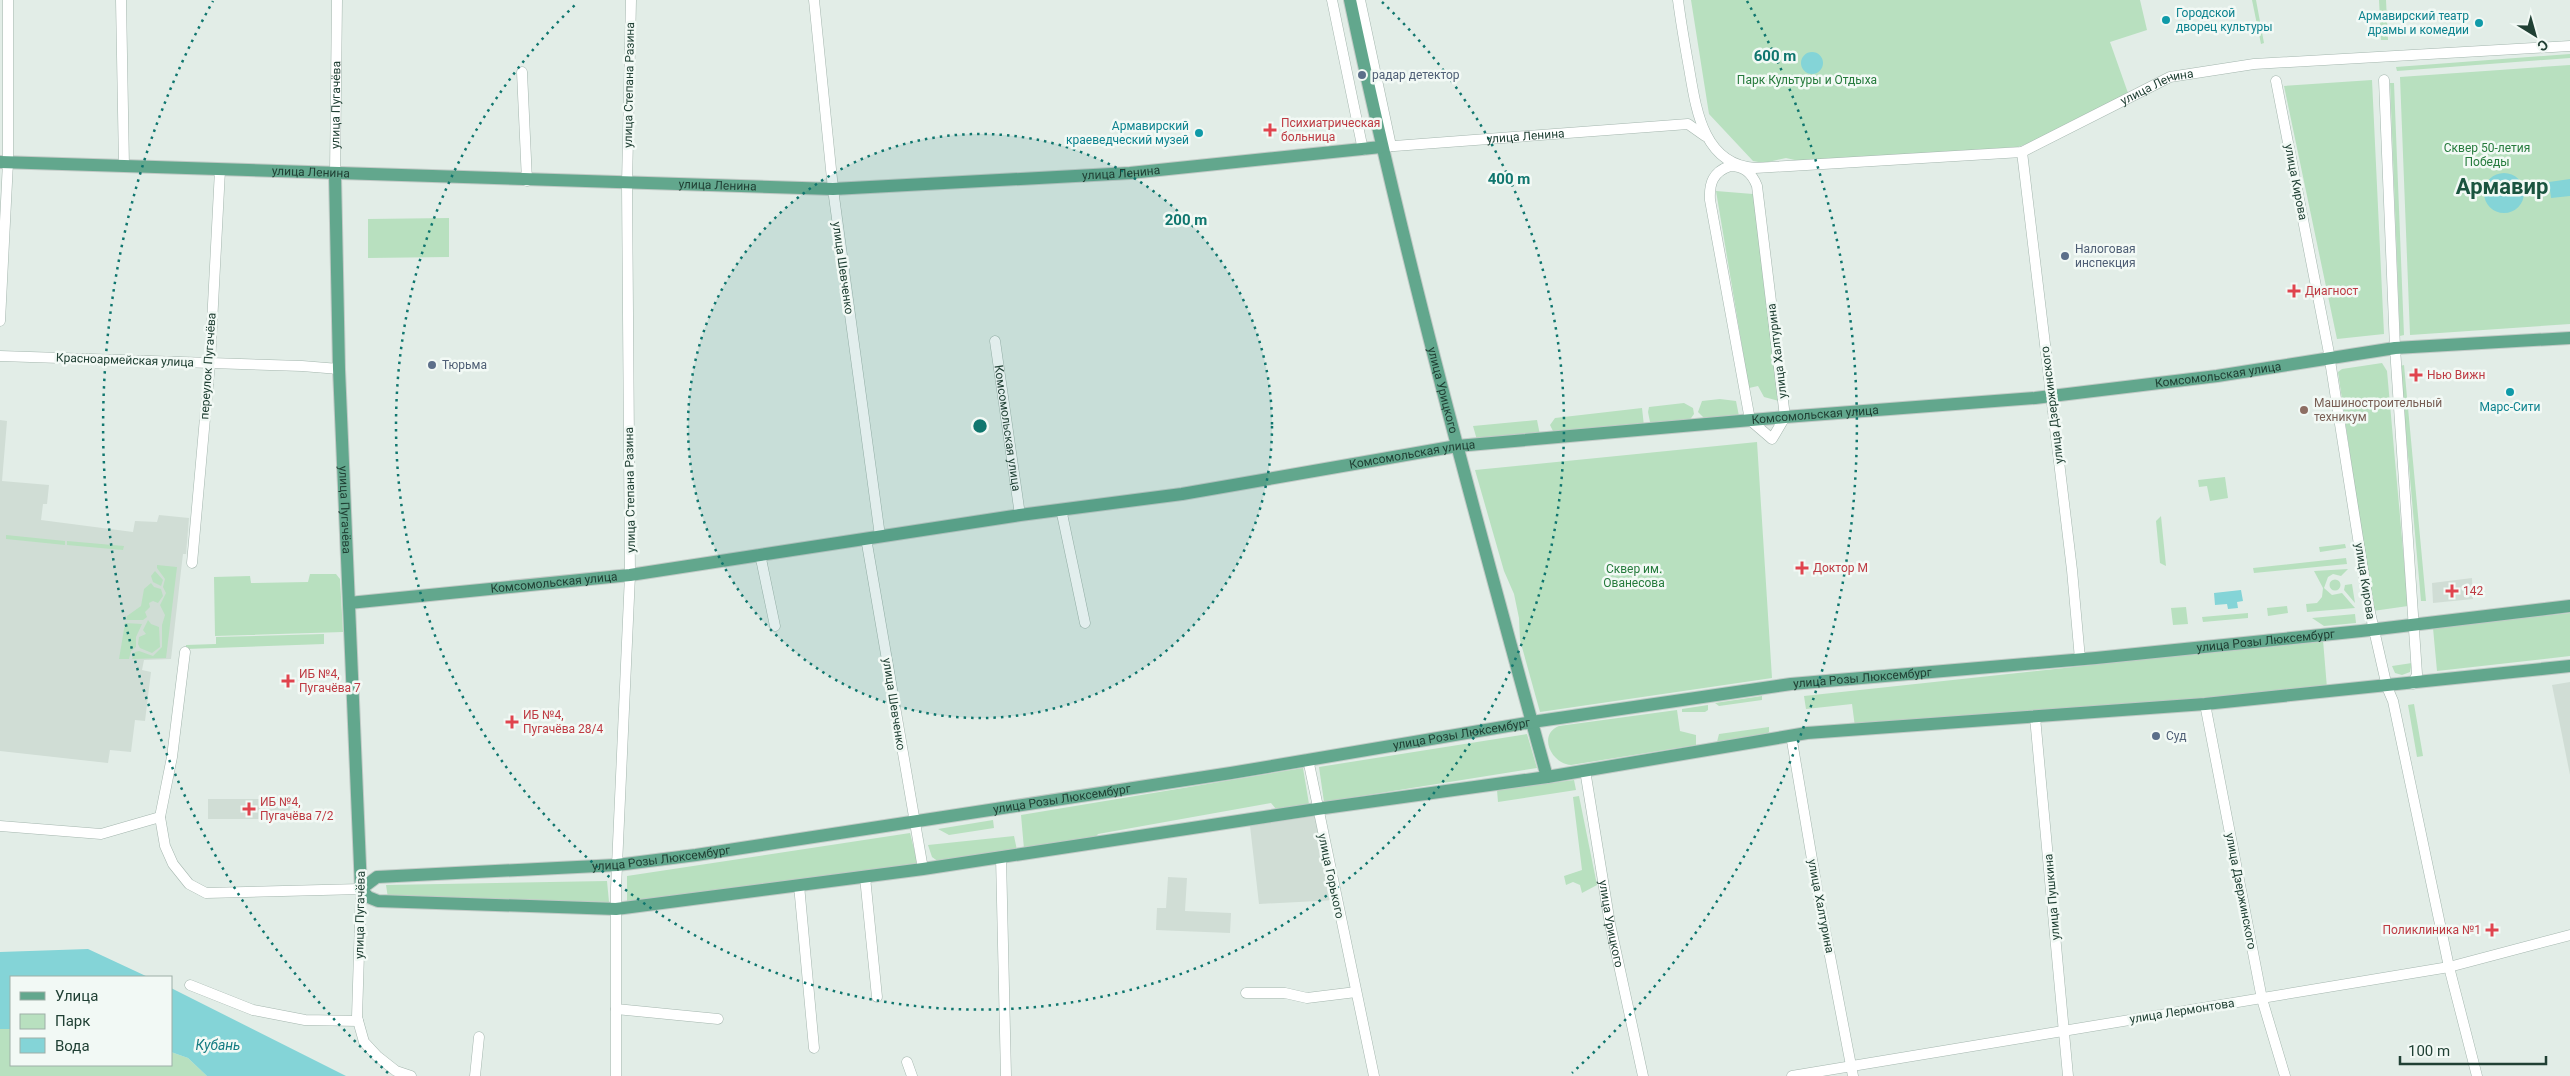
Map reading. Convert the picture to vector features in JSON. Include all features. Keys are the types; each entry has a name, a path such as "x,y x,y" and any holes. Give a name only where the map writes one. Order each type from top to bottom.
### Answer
{"main road":[{"name":"улица Урицкого","path":"1350,0 1457,446 1547,777"},
{"name":"улица Ленина","path":"4,162 527,181 833,189 1130,173 1386,147"},
{"name":"улица Пугачёва","path":"335,174 339,370 362,889"},
{"name":"Комсомольская улица","path":"349,603 630,575 1020,514 1182,494 1457,446 1785,417 2050,397 2217,376 2394,348 2570,338"},
{"name":"улица Розы Люксембург","path":"362,889 378,877 617,865 914,822 1308,760 1532,722 1791,684 2080,659 2413,625 2570,606"},
{"path":"362,889 368,898 378,901 616,909 923,869 1317,809 1547,777 1791,735 2206,704 2387,687 2570,666"}],"street":[{"path":"0,321 8,0"},
{"path":"121,0 124,166"},
{"name":"улица Пугачёва","path":"335,174 337,0"},
{"name":"улица Степана Разина","path":"616,1076 617,865 630,575 627,184 631,0"},
{"name":"улица Шевченко","path":"814,0 833,189 880,536"},
{"path":"1332,0 1363,150"},
{"name":"улица Урицкого","path":"1360,0 1386,147"},
{"name":"улица Халтурина","path":"1678,0 1698,117 1709,140 1725,158 1752,175 1757,186 1785,417 1772,439 1750,420"},
{"name":"улица Ленина","path":"1755,168 2022,152 2170,77 2254,64 2570,46"},
{"path":"522,72 527,181"},
{"path":"2384,80 2394,348 2417,674 2413,684"},
{"name":"улица Кирова","path":"2276,81 2330,359 2374,629 2387,687 2393,701 2449,967 2477,1076"},
{"name":"улица Ленина","path":"1386,147 1688,124 1709,140"},
{"name":"улица Дзержинского","path":"2022,152 2072,570 2080,659"},
{"path":"1739,166 1722,169 1716,174 1710,186 1710,200 1750,420"},
{"name":"улица Халтурина","path":"1739,166 1755,168"},
{"name":"переулок Пугачёва","path":"192,563 210,362 220,170"},
{"name":"Комсомольская улица","path":"995,340 1020,514"},
{"name":"Красноармейская улица","path":"0,356 210,362 302,366 339,370"},
{"path":"1061,509 1085,624"},
{"name":"улица Шевченко","path":"866,538 923,869"},
{"path":"760,554 775,626"},
{"path":"0,826 100,834 160,817 175,737 185,652"},
{"name":"улица Дзержинского","path":"2206,704 2262,999 2286,1076"},
{"name":"улица Пушкина","path":"2035,718 2068,1076"},
{"name":"улица Халтурина","path":"1791,735 1816,883 1853,1076"},
{"name":"улица Горького","path":"1308,760 1374,1076"},
{"name":"улица Урицкого","path":"1585,770 1610,924 1643,1076"},
{"name":"улица Розы Люксембург","path":"160,817 165,846 173,864 188,884 206,893 362,889"},
{"path":"1001,857 1006,1076"},
{"path":"865,877 878,997"},
{"path":"799,886 814,1048"},
{"name":"улица Пугачёва","path":"362,889 358,1021 364,1042 377,1056 396,1071 412,1076"},
{"name":"улица Лермонтова","path":"1792,1076 2065,1029 2262,999 2449,967 2570,935"},
{"path":"190,985 253,1010 305,1020 358,1021"},
{"path":"1246,993 1285,993 1307,998 1356,992"},
{"path":"616,1009 718,1019"},
{"path":"475,1076 479,1037"},
{"path":"907,1062 912,1076"}],"shaded area":[{"path":"0,420 7,421 2,481 49,485 47,504 43,504 41,520 133,532 135,521 157,522 159,515 189,518 186,554 183,554 171,659 144,660 142,670 151,672 145,721 135,720 131,752 110,750 108,763 0,751"},
{"name":"142","path":"2472,578 2473,599 2433,603 2432,583"},
{"path":"2570,682 2570,775 2552,685"},
{"name":"ИБ №4, Пугачёва 7/2","path":"208,799 290,799 290,819 208,819"},
{"path":"1318,816 1337,900 1259,904 1250,826"},
{"path":"1168,877 1187,878 1185,911 1231,913 1230,933 1156,930 1157,908 1166,908"}],"green space":[{"name":"Парк Культуры и Отдыха","path":"1691,0 2140,0 2147,30 2110,42 2128,93 2018,147 1799,161 1786,158 1764,163 1753,161 1709,114"},
{"path":"2252,0 2256,0 2264,43 2261,44"},
{"path":"2379,0 2386,0 2388,40 2381,40"},
{"path":"2570,54 2570,58 2397,71 2396,67"},
{"name":"Сквер 50-летия Победы","path":"2570,65 2570,324 2410,335 2400,77"},
{"path":"2372,80 2384,334 2337,339 2284,86"},
{"path":"2390,83 2394,83 2404,335 2400,336"},
{"path":"1716,191 1753,194 1779,401 1764,397 1758,386 1749,388"},
{"path":"449,218 449,257 368,258 368,219"},
{"path":"2382,363 2387,371 2408,606 2373,611 2338,372 2342,369"},
{"path":"2404,365 2426,601 2421,601 2400,366"},
{"path":"1720,399 1736,401 1739,416 1706,420 1698,412 1702,401"},
{"path":"1684,403 1693,408 1694,414 1689,421 1650,422 1649,407"},
{"path":"1642,408 1644,426 1557,433 1553,431 1550,425 1555,418"},
{"path":"1537,420 1540,435 1477,440 1473,426"},
{"name":"Сквер им. Ованесова","path":"1757,442 1772,678 1540,712 1520,640 1519,618 1514,594 1504,571 1475,470"},
{"path":"2225,477 2228,498 2210,501 2207,486 2199,487 2198,480"},
{"path":"2161,516 2166,566 2160,563 2156,521"},
{"path":"6,535 65,541 65,545 6,539"},
{"path":"67,541 124,546 123,550 67,545"},
{"path":"2345,544 2346,548 2320,552 2319,547"},
{"path":"2346,558 2347,564 2254,573 2253,568"},
{"path":"157,565 177,567 166,658 132,659 135,652 139,651 153,656 162,647 162,625 165,615 160,605 166,593 163,587 165,579"},
{"path":"2348,569 2341,576 2333,574 2328,577 2324,588 2332,595 2342,593 2355,608 2307,612 2306,604 2317,603 2322,597 2323,588 2314,571"},
{"path":"155,571 163,580 161,586 153,582 151,576"},
{"path":"310,574 336,574 340,579 343,632 215,636 214,577 250,576 251,583 308,582"},
{"path":"2335,579 2341,585 2335,591 2329,585"},
{"path":"151,583 154,587 161,589 163,596 158,603 153,601 149,603 150,607 145,612 147,617 143,620 126,620 127,616 141,606 144,589"},
{"path":"2352,584 2355,603 2344,590 2345,585"},
{"path":"2287,606 2288,613 2268,616 2267,608"},
{"path":"2186,607 2188,624 2173,625 2171,608"},
{"path":"2248,613 2248,618 2203,622 2202,617"},
{"path":"2570,613 2570,656 2437,671 2433,628"},
{"path":"2355,614 2356,623 2324,626 2312,618"},
{"path":"148,620 151,624 159,627 160,647 152,653 140,648 138,644 139,637 146,634 143,630"},
{"path":"125,623 142,624 136,637 136,647 131,651 129,659 119,659"},
{"path":"324,634 324,644 186,649 186,645 216,644 216,637"},
{"path":"2323,640 2327,688 1855,727 1852,704 1806,709 1804,696"},
{"path":"2412,663 2410,672 2402,675 2395,673 2392,666"},
{"path":"1762,696 1762,700 1719,706 1715,703"},
{"path":"2414,704 2423,756 2417,757 2408,705"},
{"path":"1708,705 1708,710 1705,712 1682,712 1682,709"},
{"path":"1677,710 1680,731 1696,735 1696,745 1571,765 1558,760 1553,755 1548,742 1552,730 1559,726"},
{"path":"1769,727 1769,732 1766,734 1717,742 1719,734"},
{"path":"1527,734 1537,768 1324,802 1319,767"},
{"path":"1303,768 1309,804 1276,809 1271,803 1098,834 1094,839 1024,849 1021,815"},
{"path":"1574,780 1576,790 1498,802 1497,790"},
{"path":"1579,796 1597,885 1582,893 1580,885 1573,882 1566,885 1564,876 1582,870 1573,797"},
{"path":"993,820 994,828 949,835 938,829"},
{"path":"910,833 918,865 627,903 627,876"},
{"path":"1014,836 1017,850 939,862 932,857 928,845"},
{"path":"607,881 609,902 388,898 386,885"},
{"path":"0,1029 10,1029 10,1066 172,1066 172,1052 188,1058 207,1076 0,1076"}],"water":[{"path":"1812,52 1820,55 1823,63 1820,71 1812,74 1804,71 1801,63 1804,55"},
{"path":"2504,173 2518,179 2524,193 2518,207 2504,213 2490,207 2484,193 2490,179"},
{"path":"2570,179 2570,196 2551,198 2549,182"},
{"path":"2241,590 2243,601 2237,602 2238,608 2228,609 2227,604 2215,605 2214,593"},
{"path":"88,949 146,976 10,976 10,1029 0,1029 0,952"},
{"name":"Кубань","path":"172,989 346,1076 207,1076 188,1058 172,1052"}],"place":[{"name":"Городской дворец культуры","path":"2166,20"},
{"name":"Армавирский театр драмы и комедии","path":"2479,23"},
{"name":"радар детектор","path":"1362,75"},
{"name":"Психиатрическая больница","path":"1270,130"},
{"name":"Армавирский краеведческий музей","path":"1199,133"},
{"name":"Налоговая инспекция","path":"2065,256"},
{"name":"Диагност","path":"2294,291"},
{"name":"Тюрьма","path":"432,365"},
{"name":"Нью Вижн","path":"2416,375"},
{"name":"Марс-Сити","path":"2510,392"},
{"name":"Машиностроительный техникум","path":"2304,410"},
{"name":"Доктор М","path":"1802,568"},
{"name":"142","path":"2452,591"},
{"name":"ИБ №4, Пугачёва 7","path":"288,681"},
{"name":"ИБ №4, Пугачёва 28/4","path":"512,722"},
{"name":"Суд","path":"2156,736"},
{"name":"ИБ №4, Пугачёва 7/2","path":"249,809"},
{"name":"Поликлиника №1","path":"2492,930"}],"district":[{"name":"Армавир","path":"2502,186"}]}
